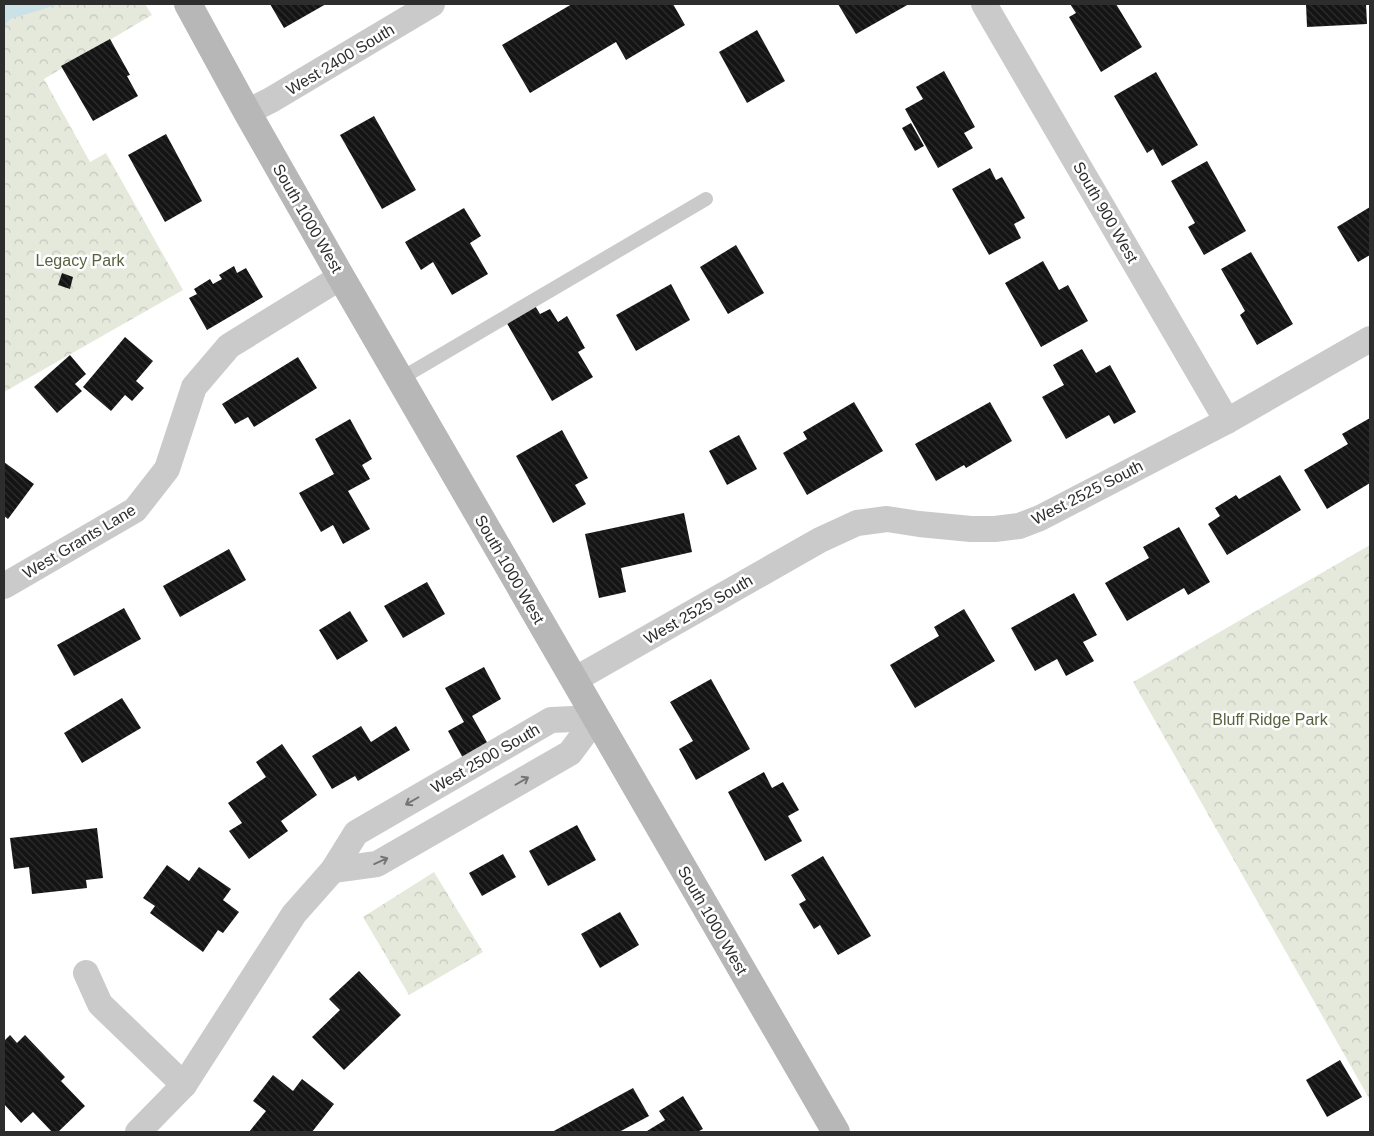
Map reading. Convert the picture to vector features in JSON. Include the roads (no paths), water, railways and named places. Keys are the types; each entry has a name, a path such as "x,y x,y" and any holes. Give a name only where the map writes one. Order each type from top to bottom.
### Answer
{"main road":[{"name":"South 1000 West","path":"188,4 341,277 831,1130"}],"street":[{"name":"West 2400 South","path":"247,112 271,100 432,4"},
{"name":"South 900 West","path":"984,4 1227,421"},
{"name":"West Grants Lane","path":"4,586 135,510 167,469 194,387 229,346 341,277"},
{"name":"West 2525 South","path":"574,680 820,540 857,523 887,519 971,529 995,529 1019,526 1040,518 1227,421 1370,339"},
{"name":"West 2500 South","path":"138,1132 184,1085 294,914 333,870 356,834 551,720 596,718"},
{"path":"333,870 377,864 570,753 596,718"},
{"path":"86,973 100,1004 184,1085"}],"lane":[{"path":"400,379 706,199"}],"water":[{"path":"4,4 60,4 10,19 4,27"}],"park label":[{"name":"Legacy Park","path":"80,260"},
{"name":"Bluff Ridge Park","path":"1270,719"}]}
